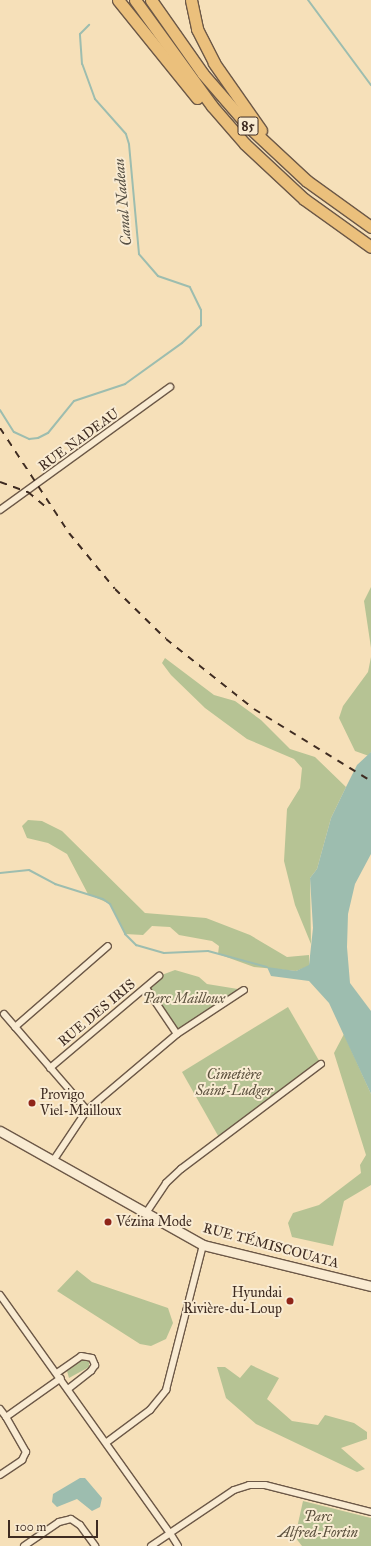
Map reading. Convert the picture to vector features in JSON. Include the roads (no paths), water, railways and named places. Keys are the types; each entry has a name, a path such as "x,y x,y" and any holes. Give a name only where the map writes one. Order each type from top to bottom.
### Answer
{"highway":[{"path":"118,0 244,152 289,193 351,234"},
{"name":"85","path":"136,0 212,106 241,140 292,190 371,247"},
{"name":"85","path":"151,0 191,58 238,116 307,181 371,227"},
{"path":"191,0 206,49 251,119 302,171 371,222"}],"main road":[{"name":"RUE TÉMISCOUATA","path":"0,1132 203,1244 371,1286"}],"street":[{"name":"RUE NADEAU","path":"0,510 170,387"},
{"path":"15,1027 108,946"},
{"name":"RUE DES IRIS","path":"50,1068 159,976"},
{"path":"146,988 177,1034"},
{"path":"53,1161 87,1110 177,1034 244,990"},
{"path":"4,1014 87,1110"},
{"path":"146,1213 166,1183 181,1169 321,1064"},
{"path":"107,1442 150,1410 166,1390 203,1244"},
{"path":"0,1295 107,1442 178,1546"},
{"path":"6,1417 81,1356 92,1358 95,1364 91,1371 68,1389"},
{"path":"0,1409 26,1452 22,1460 0,1475"},
{"path":"151,1546 234,1490 249,1485 265,1485 371,1512"},
{"path":"24,1546 59,1522 71,1519 80,1525 95,1546"}],"waterway":[{"path":"308,0 371,85"},
{"name":"Canal Nadeau","path":"0,410 14,432 29,439 38,438 48,433 74,401 125,384 182,343 201,325 201,310 190,287 158,276 139,254 129,144 126,134 95,99 82,64 80,34 89,25"},
{"path":"0,873 29,870 55,884 103,899 110,904 125,934 136,945 164,953 208,951 267,967"}],"railway":[{"path":"0,428 69,533 115,589 166,639 254,709 371,781"},
{"path":"0,482 28,492 46,507"}],"place":[{"name":"Provigo Viel-Mailloux","path":"32,1103"},
{"name":"Vézina Mode","path":"108,1222"},
{"name":"Hyundai Rivière-du-Loup","path":"290,1301"}],"park label":[{"name":"Parc Mailloux","path":"184,999"},
{"name":"Cimetière Saint-Ludger","path":"234,1084"},
{"name":"Parc Alfred-Fortin","path":"318,1526"}]}
